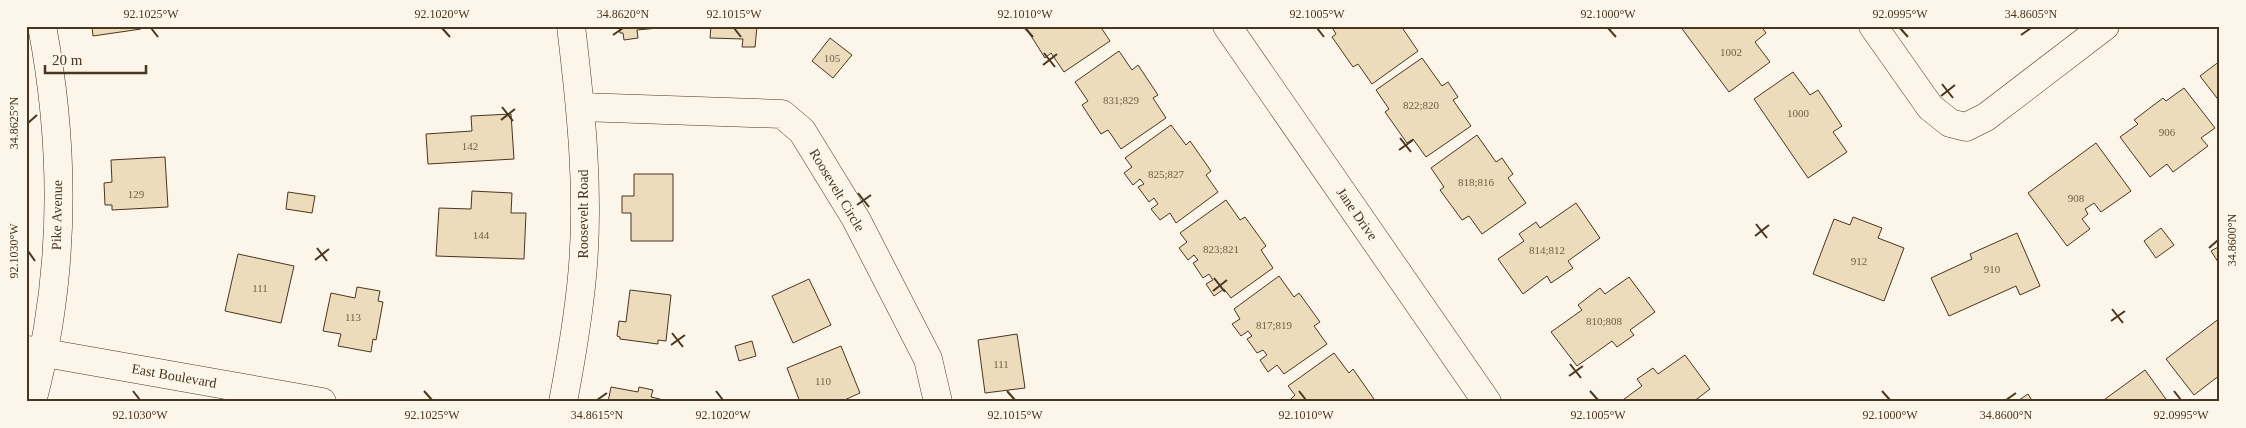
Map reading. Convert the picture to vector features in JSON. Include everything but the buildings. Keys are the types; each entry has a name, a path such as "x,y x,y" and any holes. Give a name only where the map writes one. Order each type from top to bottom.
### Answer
{"street":[{"name":"Pike Avenue","path":"32,402 36,351 51,316 59,225 57,133 51,73 42,26"},
{"name":"Roosevelt Road","path":"563,402 575,343 582,276 585,208 581,107 571,26"},
{"name":"Jane Drive","path":"1227,26 1487,402"},
{"path":"1873,26 1930,107 1950,123 1966,127 1986,117 2104,26"},
{"name":"Roosevelt Circle","path":"581,107 782,114 802,131 869,244 928,359 938,402"},
{"name":"East Boulevard","path":"36,351 322,402"}]}
